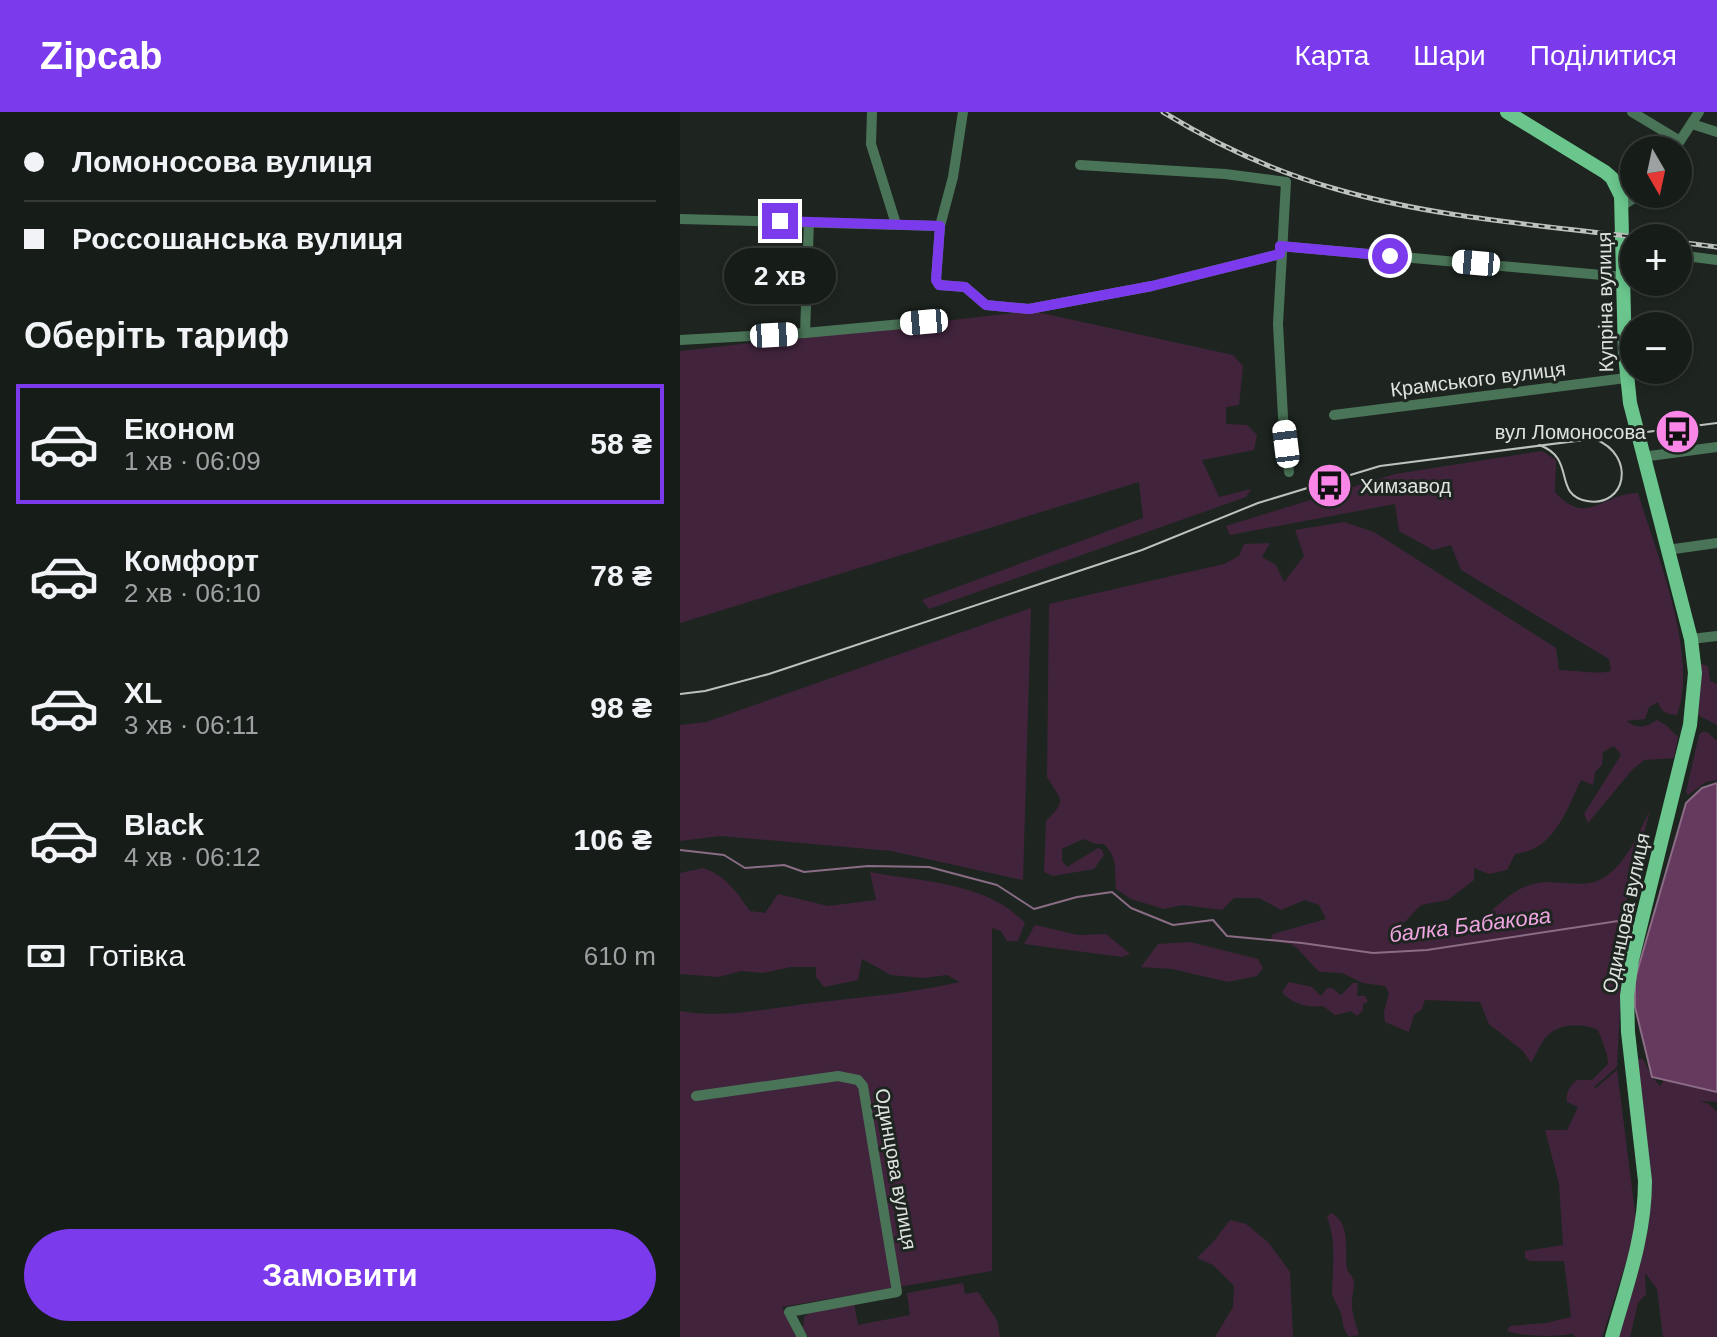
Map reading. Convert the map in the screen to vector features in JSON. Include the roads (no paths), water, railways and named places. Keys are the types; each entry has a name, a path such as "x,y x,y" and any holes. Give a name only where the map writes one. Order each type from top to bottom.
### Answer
{"main road":[{"name":"Купріна вулиця","path":"1507,112 1605,172 1620,194"},
{"name":"Купріна вулиця","path":"1627,384 1642,457 1691,639"},
{"name":"Одинцова вулиця","path":"1612,1337 1642,1232 1645,1205 1627,996 1632,960 1690,725 1695,673 1691,639"}],"street":[{"path":"872,112 871,144 896,224"},
{"path":"963,112 953,177 940,226 936,280 939,285 965,287 986,305 1029,309 1152,286 1280,250 1620,277"},
{"path":"1632,112 1664,136"},
{"path":"1684,136 1699,112"},
{"path":"1692,124 1717,132"},
{"path":"1080,165 1225,174 1286,182 1278,324 1289,472"},
{"path":"680,219 940,226"},
{"path":"805,333 809,222"},
{"path":"1692,257 1717,260"},
{"path":"680,340 924,322"},
{"name":"Крамського вулиця","path":"1334,415 1620,379"},
{"path":"1642,457 1717,447"},
{"path":"1667,550 1717,543"},
{"path":"1691,639 1717,636"},
{"name":"Одинцова вулиця","path":"696,1096 838,1076 858,1080 863,1086 897,1292 789,1312 802,1337"}],"waterway":[{"name":"балка Бабакова","path":"680,850 724,855 745,868 784,865 804,872 868,866 929,867 997,885 1034,909 1077,897 1112,892 1131,908 1173,925 1213,920 1227,936 1373,953 1427,950 1618,921 1633,925"}],"tram line":[{"path":"680,694 705,691 769,674 1142,550 1258,503 1380,466 1717,423"},
{"path":"1539,445 1558,458 1570,492 1587,501 1600,501 1611,497 1618,489 1621,468 1617,457 1595,439"}],"railway":[{"path":"1163,112 1204,136 1269,166 1373,199 1488,220 1620,235"},
{"path":"1692,244 1717,247"}],"place":[{"name":"вул Ломоносова","path":"1677,432"},
{"name":"Химзавод","path":"1329,486"}]}
